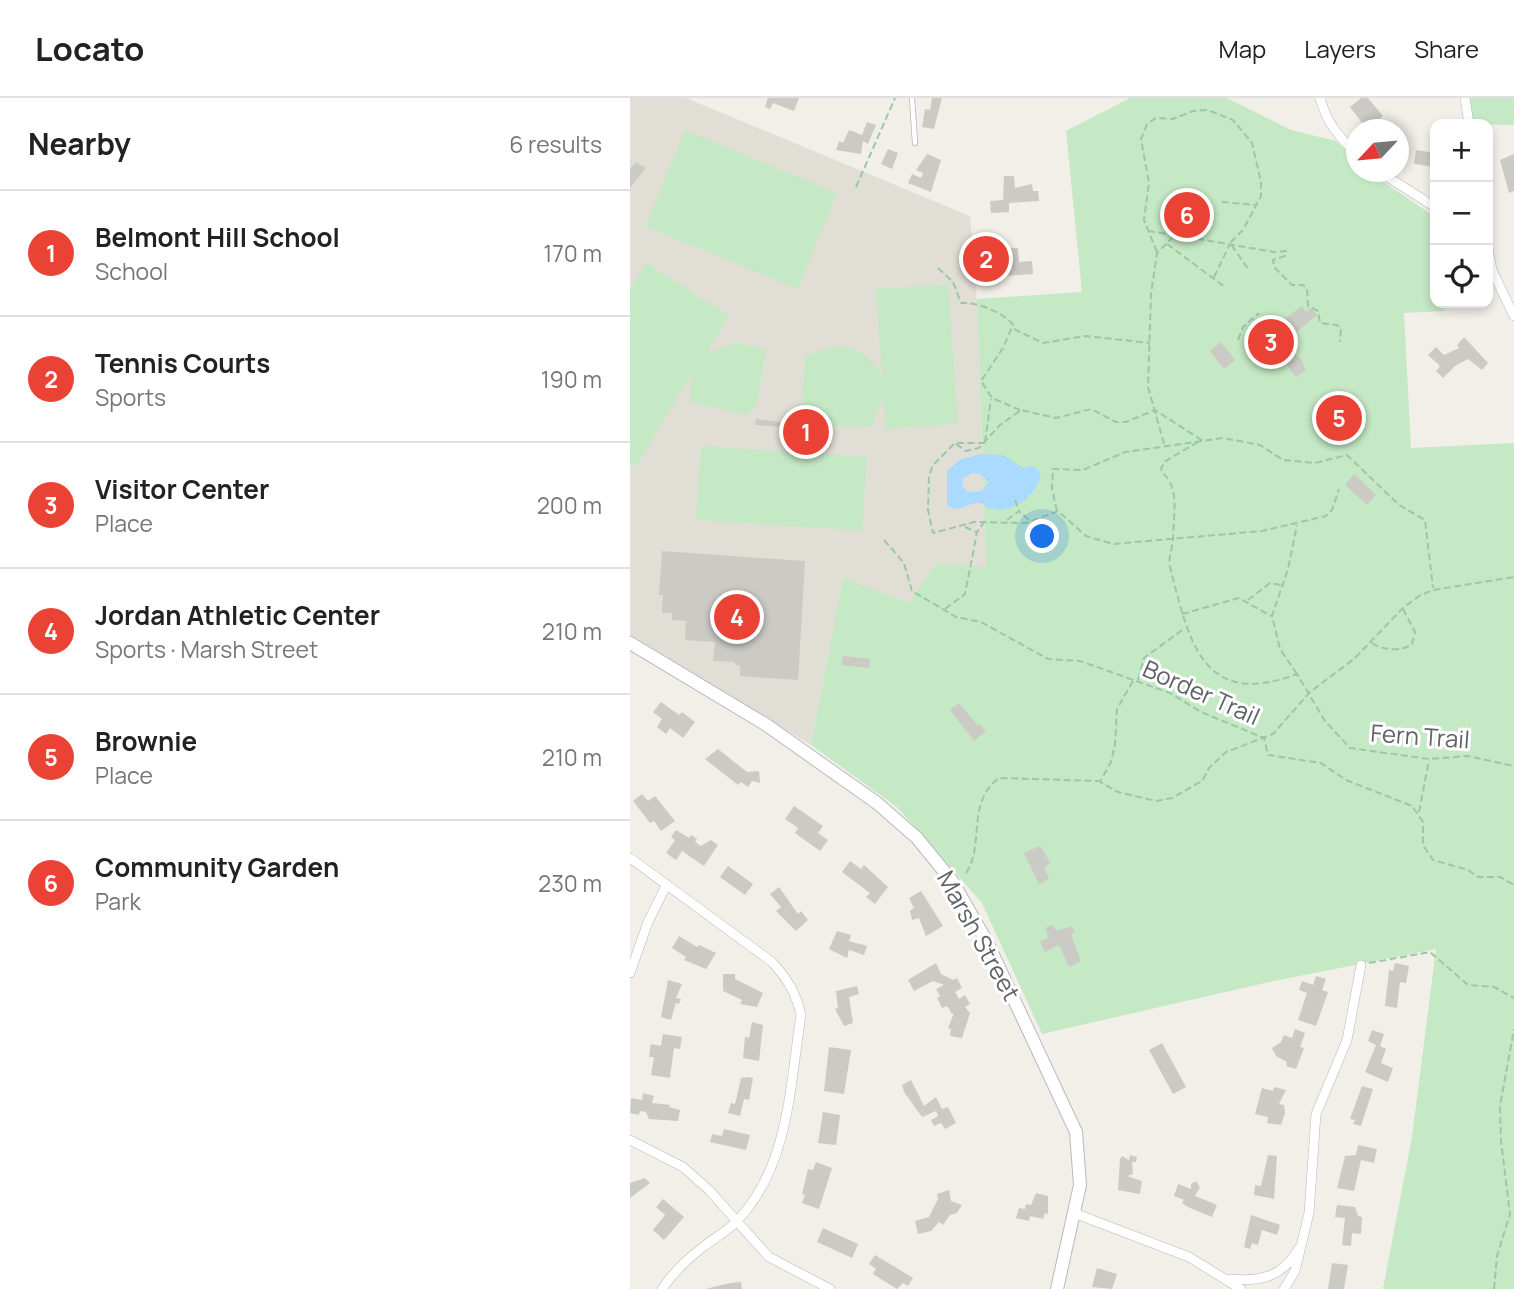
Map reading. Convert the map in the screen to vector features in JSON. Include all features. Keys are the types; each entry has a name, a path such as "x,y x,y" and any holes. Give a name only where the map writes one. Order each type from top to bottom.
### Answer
{"street":[{"path":"1320,98 1327,121 1346,144"},
{"path":"1465,98 1468,119"},
{"path":"1396,182 1430,204"},
{"path":"1493,268 1514,316"},
{"name":"Marsh Street","path":"630,643 753,717 864,793 905,826 935,859 963,899 987,942 1072,1121 1080,1158 1074,1213 1057,1289"},
{"path":"630,858 772,962 785,976 797,998 801,1015 785,1123 772,1167 758,1194 736,1222 701,1248 662,1289"},
{"path":"630,973 648,922 666,886"},
{"path":"1284,1289 1291,1282 1304,1240 1312,1188 1312,1148 1316,1114 1346,1040 1362,965"},
{"path":"630,1140 683,1167 709,1190 769,1256 830,1289"},
{"path":"1074,1213 1189,1257 1241,1289"},
{"path":"1227,1278 1261,1279 1283,1271 1304,1240"}],"lane":[{"path":"912,98 915,143"}],"path":[{"path":"856,187 895,98"},
{"path":"1157,253 1144,220 1144,201 1149,183 1141,139 1147,124 1156,118 1173,119 1193,111 1208,110 1233,120 1251,143 1261,182 1258,206 1230,243 1214,278"},
{"path":"1222,202 1258,206"},
{"path":"1147,231 1274,252 1286,251 1285,256 1273,260 1274,267 1292,285 1303,285 1307,289 1308,306 1318,311 1320,323 1337,325 1341,329 1340,342"},
{"path":"1164,444 1147,370 1151,343 1152,271 1157,253 1175,235"},
{"path":"1230,243 1249,270"},
{"path":"1166,244 1225,287"},
{"path":"938,268 953,282 961,303 979,304 1008,318 1013,329 1043,343 1085,335 1151,343"},
{"path":"1238,340 1243,327 1259,313"},
{"path":"1013,329 982,377 981,385 992,398 1021,410 1056,418 1091,409 1116,422 1126,422 1155,410"},
{"path":"985,443 992,398"},
{"path":"956,443 972,452 985,443 1000,425 1021,410"},
{"path":"1155,410 1204,441"},
{"path":"1339,489 1332,510 1326,516 1297,524 1262,531 1113,544 1076,530 1058,512 1051,471 1083,470 1125,452 1164,444 1238,439 1260,445 1283,460 1315,463 1346,455 1399,505 1425,520 1433,590"},
{"path":"1198,442 1161,465 1174,493 1170,563 1186,627 1208,666 1233,683 1262,685 1297,674"},
{"path":"985,443 956,443 933,465 928,510 933,533 985,520 1030,521 1058,512"},
{"path":"1015,500 1019,511 1030,521"},
{"path":"1006,520 1019,511"},
{"path":"945,609 966,591 976,532 985,520"},
{"path":"1182,614 1234,598 1247,601 1272,616 1283,586 1297,524"},
{"path":"962,526 976,532"},
{"name":"Border Trail","path":"884,540 904,562 912,591 956,617 981,622 1048,659 1080,662 1170,693 1201,712 1264,738 1268,755 1321,763 1346,780 1404,801 1419,813"},
{"path":"966,873 971,865 974,829 985,793 999,778 1100,782 1118,792 1164,801 1202,781 1209,768 1226,752 1273,734 1310,691 1354,659 1402,608 1433,590 1514,577"},
{"path":"1247,601 1270,583 1283,586"},
{"path":"1371,642 1377,646 1402,649 1412,644 1415,632 1402,608"},
{"name":"Fern Trail","path":"1272,616 1280,649 1310,691 1325,721 1336,730 1347,746 1429,759 1468,756 1514,766"},
{"path":"1138,681 1144,658 1186,627"},
{"path":"1100,782 1113,753 1117,709 1133,680"},
{"path":"1429,759 1419,813 1425,831 1423,845 1433,860 1468,870 1478,877 1500,877 1514,885"},
{"path":"1362,965 1430,952 1468,985 1494,987 1514,998"},
{"path":"1494,1289 1497,1256 1510,1214 1501,1141 1500,1106 1514,1029"}],"shaded area":[{"path":"630,98 686,98 970,216 977,299 986,567 909,603 843,579 811,745 630,635"}],"green space":[{"path":"1130,98 1227,98 1291,130 1336,141 1346,151 1346,182 1384,182 1430,214 1430,308 1444,308 1444,311 1404,313 1411,448 1514,443 1514,1289 1383,1289 1412,1137 1436,949 1269,982 1042,1034 982,903 897,807 811,745 843,578 909,603 935,564 986,567 977,299 1082,292 1066,131"},
{"path":"1468,98 1514,98 1514,125 1493,124 1493,119 1472,119"},
{"path":"685,130 837,193 798,289 645,226"},
{"path":"974,234 997,234 999,284 976,285"},
{"path":"647,263 729,316 706,354 736,342 766,350 756,407 744,415 691,402 691,375 637,465 630,465 630,289"},
{"path":"948,284 958,424 886,429 883,397 872,426 812,425 802,411 805,356 829,348 849,348 866,357 882,376 876,289"},
{"path":"701,446 867,457 862,531 696,520"}],"water":[{"path":"980,454 1003,455 1023,468 1033,466 1041,473 1036,488 1017,505 1001,510 978,503 955,509 947,505 947,471 959,460","holes":["973,473 980,474 989,482 982,491 968,492 962,485 963,478"]}],"building":[{"path":"768,98 799,98 794,111 773,103 770,109 765,107"},
{"path":"932,98 942,98 934,129 922,127 925,109 930,110"},
{"path":"1361,98 1368,98 1383,116 1379,119 1359,119 1350,107"},
{"path":"867,122 876,125 868,144 863,141 861,154 836,150 839,141 843,143 849,130 862,135"},
{"path":"888,149 898,153 892,169 881,164"},
{"path":"1416,150 1430,152 1430,166 1414,164"},
{"path":"927,154 941,160 931,192 908,183 912,174 921,178 923,173 916,170"},
{"path":"1514,154 1514,191 1509,193 1500,160"},
{"path":"636,162 646,168 630,188 630,169"},
{"path":"1004,176 1014,176 1015,188 1032,184 1033,191 1038,191 1039,201 1009,203 1009,212 991,213 990,201 1003,200"},
{"path":"1018,248 1019,262 1032,261 1033,274 1004,276 1002,249"},
{"path":"1302,306 1306,312 1311,308 1317,315 1281,345 1289,355 1293,353 1301,359 1306,370 1296,377 1282,358 1272,366 1256,340"},
{"path":"1464,337 1488,363 1482,370 1468,359 1455,366 1443,378 1436,371 1440,366 1428,355 1436,347 1444,355 1459,348 1457,345"},
{"path":"1221,342 1235,360 1224,369 1210,351"},
{"path":"1340,411 1346,419 1338,425 1332,417"},
{"path":"756,419 781,422 781,427 755,425"},
{"path":"1354,474 1376,495 1367,505 1345,485"},
{"path":"662,551 805,561 798,680 740,676 740,666 735,665 735,662 713,661 715,642 685,640 686,621 672,620 672,613 662,613 663,595 659,595"},
{"path":"843,656 870,659 869,668 842,665"},
{"path":"661,702 695,722 683,738 670,728 666,734 657,727 662,719 653,712"},
{"path":"959,703 978,726 980,724 986,731 974,741 950,710"},
{"path":"718,749 747,772 759,771 760,783 752,781 748,787 741,782 738,785 705,759"},
{"path":"642,794 648,801 655,796 675,821 661,831 654,821 650,823 633,801"},
{"path":"794,806 823,826 818,833 828,840 820,851 795,833 798,828 785,819"},
{"path":"676,830 689,838 691,835 701,846 711,840 718,845 704,866 682,851 676,860 666,853 675,840 671,837"},
{"path":"1040,846 1050,862 1044,868 1049,879 1039,884 1024,853"},
{"path":"850,861 861,869 864,865 888,887 875,904 866,897 870,893 842,872"},
{"path":"728,866 753,884 745,895 720,877"},
{"path":"779,887 798,914 801,911 808,920 796,931 776,911 781,907 770,894"},
{"path":"921,891 943,926 926,936 919,918 912,920 910,911 914,908 909,898"},
{"path":"1053,925 1056,931 1072,926 1075,932 1071,934 1081,961 1069,967 1059,945 1045,952 1040,941 1049,938 1045,928"},
{"path":"837,931 851,935 849,941 867,946 864,955 849,950 847,958 829,949"},
{"path":"679,936 697,947 699,945 716,953 706,969 684,960 686,957 672,948"},
{"path":"936,963 941,974 953,980 957,978 962,988 955,992 959,999 965,995 970,1004 965,1007 970,1013 962,1038 950,1036 951,1029 948,1028 954,1013 952,1014 947,1006 942,1008 937,998 940,996 936,989 944,985 933,981 914,991 908,980"},
{"path":"1395,963 1409,966 1406,983 1400,982 1397,1008 1385,1006 1389,970 1393,971"},
{"path":"723,974 735,974 735,979 763,993 757,1007 740,1004 742,1000 723,991"},
{"path":"1316,976 1326,979 1322,990 1328,992 1316,1026 1298,1020 1307,993 1299,990 1302,981 1313,985"},
{"path":"668,980 682,984 676,998 681,999 679,1004 676,1003 671,1020 661,1017"},
{"path":"857,986 859,994 849,997 853,1023 844,1026 835,1009 838,1008 836,991"},
{"path":"752,1022 763,1025 759,1061 743,1058 745,1037 749,1038"},
{"path":"1295,1029 1305,1033 1300,1047 1304,1048 1296,1069 1286,1066 1287,1062 1276,1056 1272,1048 1281,1042 1284,1035 1292,1038"},
{"path":"1372,1030 1384,1034 1380,1046 1386,1049 1381,1063 1393,1068 1388,1082 1365,1072 1376,1045 1368,1041"},
{"path":"663,1034 682,1037 680,1049 674,1048 670,1078 651,1075 654,1057 649,1057 651,1044 661,1046"},
{"path":"1162,1043 1186,1087 1173,1094 1149,1050"},
{"path":"829,1047 851,1050 844,1094 824,1091"},
{"path":"741,1078 753,1078 749,1100 744,1099 740,1116 728,1113 731,1103 735,1104"},
{"path":"911,1080 924,1106 936,1097 942,1109 948,1107 956,1123 945,1129 941,1123 934,1126 931,1120 938,1116 936,1111 922,1117 904,1092 902,1085"},
{"path":"1362,1086 1373,1089 1361,1126 1353,1124 1355,1120 1350,1119"},
{"path":"1274,1087 1286,1090 1279,1104 1284,1105 1285,1113 1281,1125 1267,1123 1268,1117 1255,1114 1262,1088 1273,1091"},
{"path":"643,1093 654,1096 652,1103 670,1105 669,1107 680,1110 678,1121 649,1119 646,1112 640,1111 639,1115 630,1113 631,1098 642,1100"},
{"path":"823,1112 840,1115 836,1145 818,1143"},
{"path":"724,1129 750,1135 746,1150 710,1142 712,1134 722,1136"},
{"path":"1358,1145 1377,1149 1374,1163 1361,1160 1354,1191 1337,1188 1345,1156 1356,1155"},
{"path":"1130,1155 1137,1157 1136,1162 1132,1162 1133,1174 1127,1176 1142,1181 1140,1194 1118,1190 1120,1159 1122,1156 1129,1160"},
{"path":"1268,1155 1277,1156 1274,1199 1254,1195 1255,1185 1261,1186"},
{"path":"816,1162 832,1168 819,1209 802,1203 808,1169 813,1170"},
{"path":"645,1178 650,1183 630,1198 630,1183"},
{"path":"1196,1181 1200,1187 1195,1196 1217,1205 1212,1217 1190,1208 1182,1203 1184,1200 1174,1196 1178,1184 1191,1189 1191,1184"},
{"path":"949,1190 951,1201 962,1205 957,1213 950,1215 943,1225 939,1222 931,1231 918,1234 915,1221 929,1217 938,1199 937,1194"},
{"path":"1036,1193 1048,1196 1048,1214 1045,1213 1043,1219 1030,1216 1029,1221 1016,1218 1019,1208 1025,1209 1026,1204 1031,1205"},
{"path":"663,1199 684,1217 664,1240 653,1230 665,1215 656,1207"},
{"path":"1337,1205 1355,1207 1358,1216 1362,1217 1361,1234 1352,1233 1351,1246 1342,1245 1345,1218 1335,1217"},
{"path":"1251,1215 1280,1225 1277,1235 1262,1230 1258,1245 1252,1243 1250,1249 1244,1247"},
{"path":"823,1228 858,1244 852,1258 817,1242"},
{"path":"875,1255 913,1278 908,1286 903,1283 897,1289 873,1274 876,1269 869,1264"},
{"path":"1332,1263 1348,1265 1344,1289 1328,1289"},
{"path":"1097,1268 1117,1274 1112,1289 1092,1287"},
{"path":"741,1282 742,1289 705,1289 730,1283"}],"place":[{"name":"Community Garden","path":"1187,215"},
{"name":"Tennis Courts","path":"986,259"},
{"name":"Visitor Center","path":"1271,342"},
{"name":"Brownie","path":"1339,418"},
{"name":"Belmont Hill School","path":"806,432"},
{"name":"Jordan Athletic Center","path":"737,617"}]}
